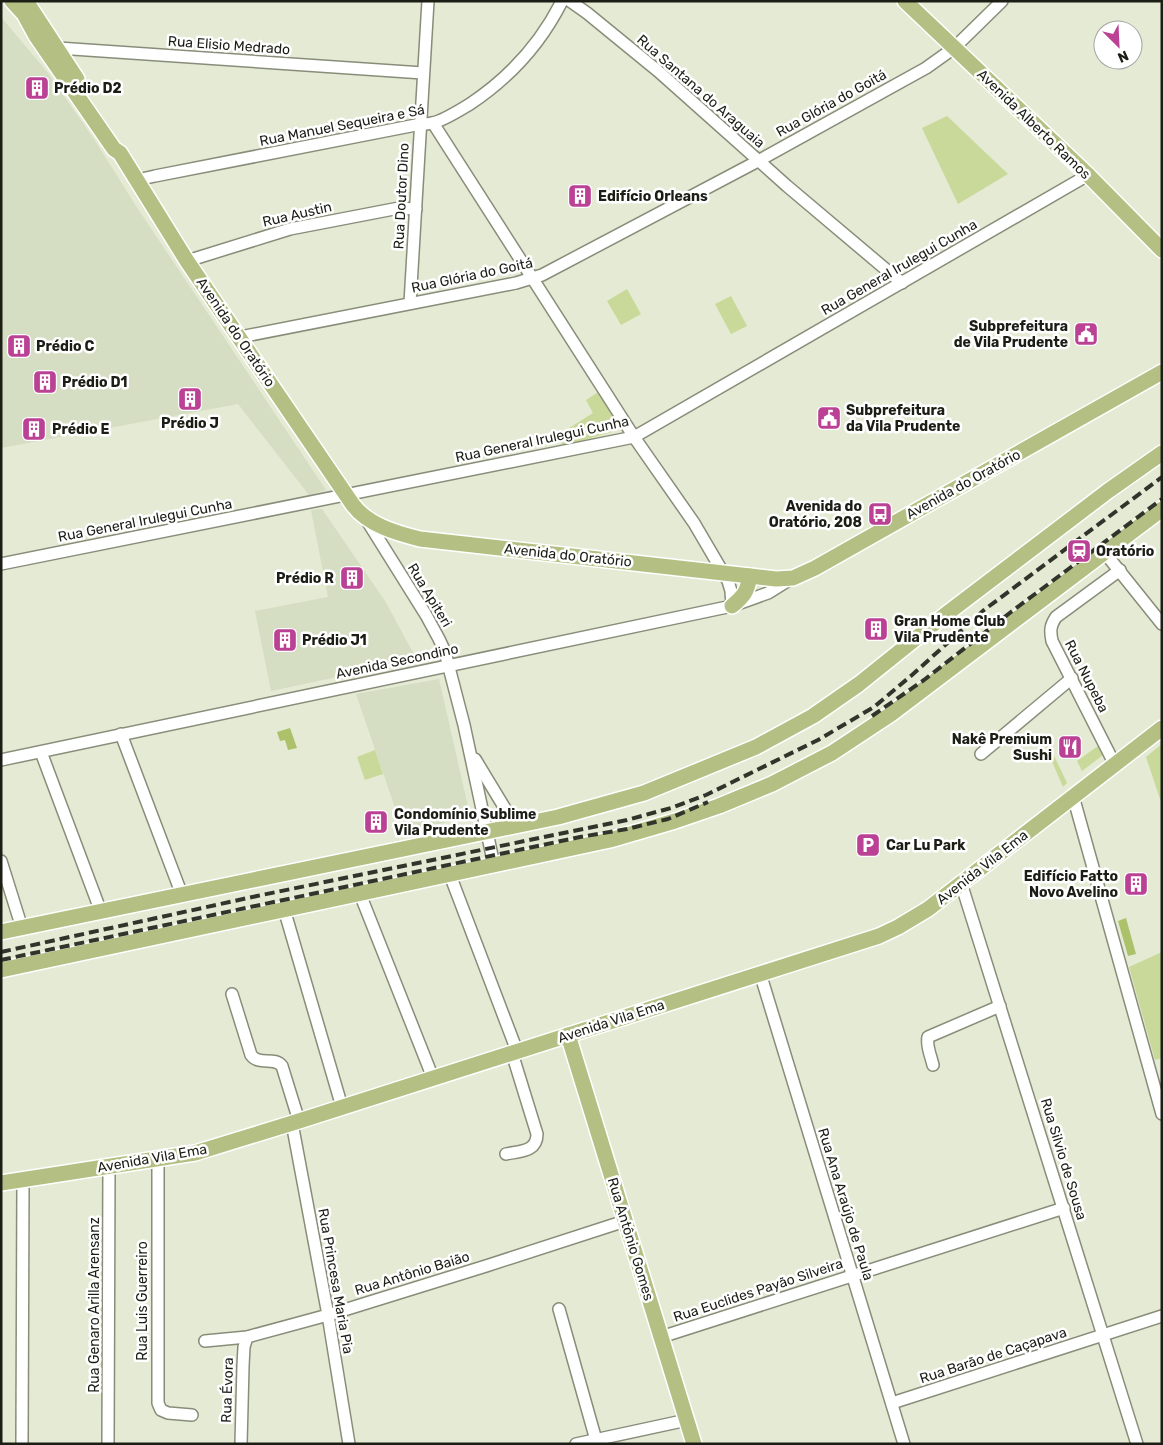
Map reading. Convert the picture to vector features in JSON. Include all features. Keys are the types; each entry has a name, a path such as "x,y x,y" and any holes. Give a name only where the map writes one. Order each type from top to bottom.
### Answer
{"main road":[{"name":"Avenida do Oratório","path":"12,1 24,14 36,36 114,149 120,154 187,261 358,511 366,518 398,533 420,539 776,579 793,578 823,564 1162,372"},
{"name":"Avenida do Oratório","path":"26,1 119,145 120,154"},
{"name":"Avenida Alberto Ramos","path":"905,1 1088,175 1162,250"},
{"path":"1,932 515,824 558,817 644,793 756,747 813,716 859,684 945,615 1108,491 1162,453"},
{"path":"1,970 610,840 718,806 780,779 832,753 891,714 1162,510"},
{"path":"732,606 743,597 748,589 750,576"},
{"name":"Avenida Vila Ema","path":"1,1183 195,1153 847,947 885,933 928,909 1162,728"},
{"name":"Rua Antônio Gomes","path":"568,1035 694,1444"}],"street":[{"name":"Rua Doutor Dino","path":"410,303 428,1"},
{"name":"Rua Manuel Sequeira e Sá","path":"137,180 433,123 461,110 489,91 542,36 562,1"},
{"name":"Rua Santana do Araguaia","path":"570,1 658,71 758,161 902,283"},
{"name":"Rua Glória do Goitá","path":"240,337 542,276 758,161 926,68 954,48 1002,1"},
{"name":"Rua Elisio Medrado","path":"36,36 58,48 424,74"},
{"path":"433,123 634,437 694,523 724,572 731,591 732,606"},
{"name":"Rua General Irulegui Cunha","path":"1,564 634,437 1088,175"},
{"name":"Rua Austin","path":"187,261 290,229 399,208 416,209"},
{"name":"Rua Apiteri","path":"366,518 439,638 460,704 494,865"},
{"path":"1105,553 1162,624"},
{"name":"Rua Nupeba","path":"1115,764 1052,641 1050,631 1051,624 1056,617 1120,570"},
{"name":"Avenida Secondino","path":"1,760 732,606 768,593 793,578"},
{"path":"981,754 1072,678"},
{"path":"121,734 182,894"},
{"name":"Rua Apiteri","path":"470,751 515,824"},
{"path":"42,752 101,912"},
{"path":"1073,796 1162,1114"},
{"path":"1,861 22,928"},
{"path":"450,874 515,1052 537,1134 537,1141 528,1150 506,1154"},
{"name":"Rua Silvio de Sousa","path":"961,883 1137,1444"},
{"path":"360,894 433,1078"},
{"path":"284,909 342,1107"},
{"name":"Rua Ana Araújo de Paula","path":"760,974 904,1444"},
{"name":"Rua Princesa Maria Pia","path":"232,994 251,1055 256,1060 279,1062 282,1066 295,1122 350,1444"},
{"path":"933,1065 928,1048 928,1037 1000,1006"},
{"name":"Rua Luis Guerreiro","path":"158,1159 158,1403 161,1410 168,1413 192,1415"},
{"name":"Rua Genaro Arilla Arensanz","path":"108,1444 109,1166"},
{"path":"22,1444 23,1180"},
{"name":"Rua Euclides Payão Silveira","path":"661,1336 1064,1208"},
{"name":"Rua Antônio Baião","path":"205,1341 246,1337 328,1315 625,1221"},
{"path":"559,1309 596,1440"},
{"name":"Rua Barão de Caçapava","path":"892,1403 1162,1316"},
{"name":"Rua Évora","path":"241,1444 243,1366 246,1337"},
{"path":"576,1444 687,1420"}],"shaded area":[{"path":"1,17 48,73 92,136 136,206 326,490 309,495 238,404 1,448"},
{"path":"947,116 1008,174 958,204 922,128"},
{"path":"627,289 641,314 621,325 607,301"},
{"path":"731,296 747,326 731,334 715,304"},
{"path":"600,391 625,428 564,446 555,437 593,413 586,400"},
{"path":"322,509 385,601 417,660 271,691 255,611 328,597 311,510"},
{"path":"439,679 469,811 468,816 464,819 403,831 356,694"},
{"path":"290,728 297,748 288,750 285,740 280,741 277,732"},
{"path":"1048,743 1067,783 1063,787 1045,745"},
{"path":"1162,744 1162,805 1146,757"},
{"path":"1098,746 1103,755 1082,771 1077,761"},
{"path":"375,750 383,774 365,780 357,757"},
{"path":"1126,918 1136,954 1128,956 1118,921"},
{"path":"1162,952 1162,1058 1155,1060 1129,967"}],"railway":[{"path":"1,952 257,896 627,820 671,808 706,795 818,740 874,707 984,610 1162,477"},
{"path":"872,716 924,680 1162,499"},
{"path":"1,960 580,837 627,829 668,819 708,802"}],"place":[{"name":"Prédio D2","path":"37,88"},
{"name":"Edifício Orleans","path":"580,196"},
{"name":"Subprefeitura de Vila Prudente","path":"1086,334"},
{"name":"Prédio C","path":"19,346"},
{"name":"Prédio D1","path":"45,382"},
{"name":"Prédio J","path":"190,399"},
{"name":"Subprefeitura da Vila Prudente","path":"829,418"},
{"name":"Prédio E","path":"34,429"},
{"name":"Avenida do Oratório, 208","path":"880,514"},
{"name":"Oratório","path":"1079,551"},
{"name":"Prédio R","path":"352,578"},
{"name":"Gran Home Club Vila Prudente","path":"876,629"},
{"name":"Prédio J1","path":"285,640"},
{"name":"Nakê Premium Sushi","path":"1070,747"},
{"name":"Condomínio Sublime Vila Prudente","path":"376,822"},
{"name":"Car Lu Park","path":"868,845"},
{"name":"Edifício Fatto Novo Avelino","path":"1136,884"}]}
